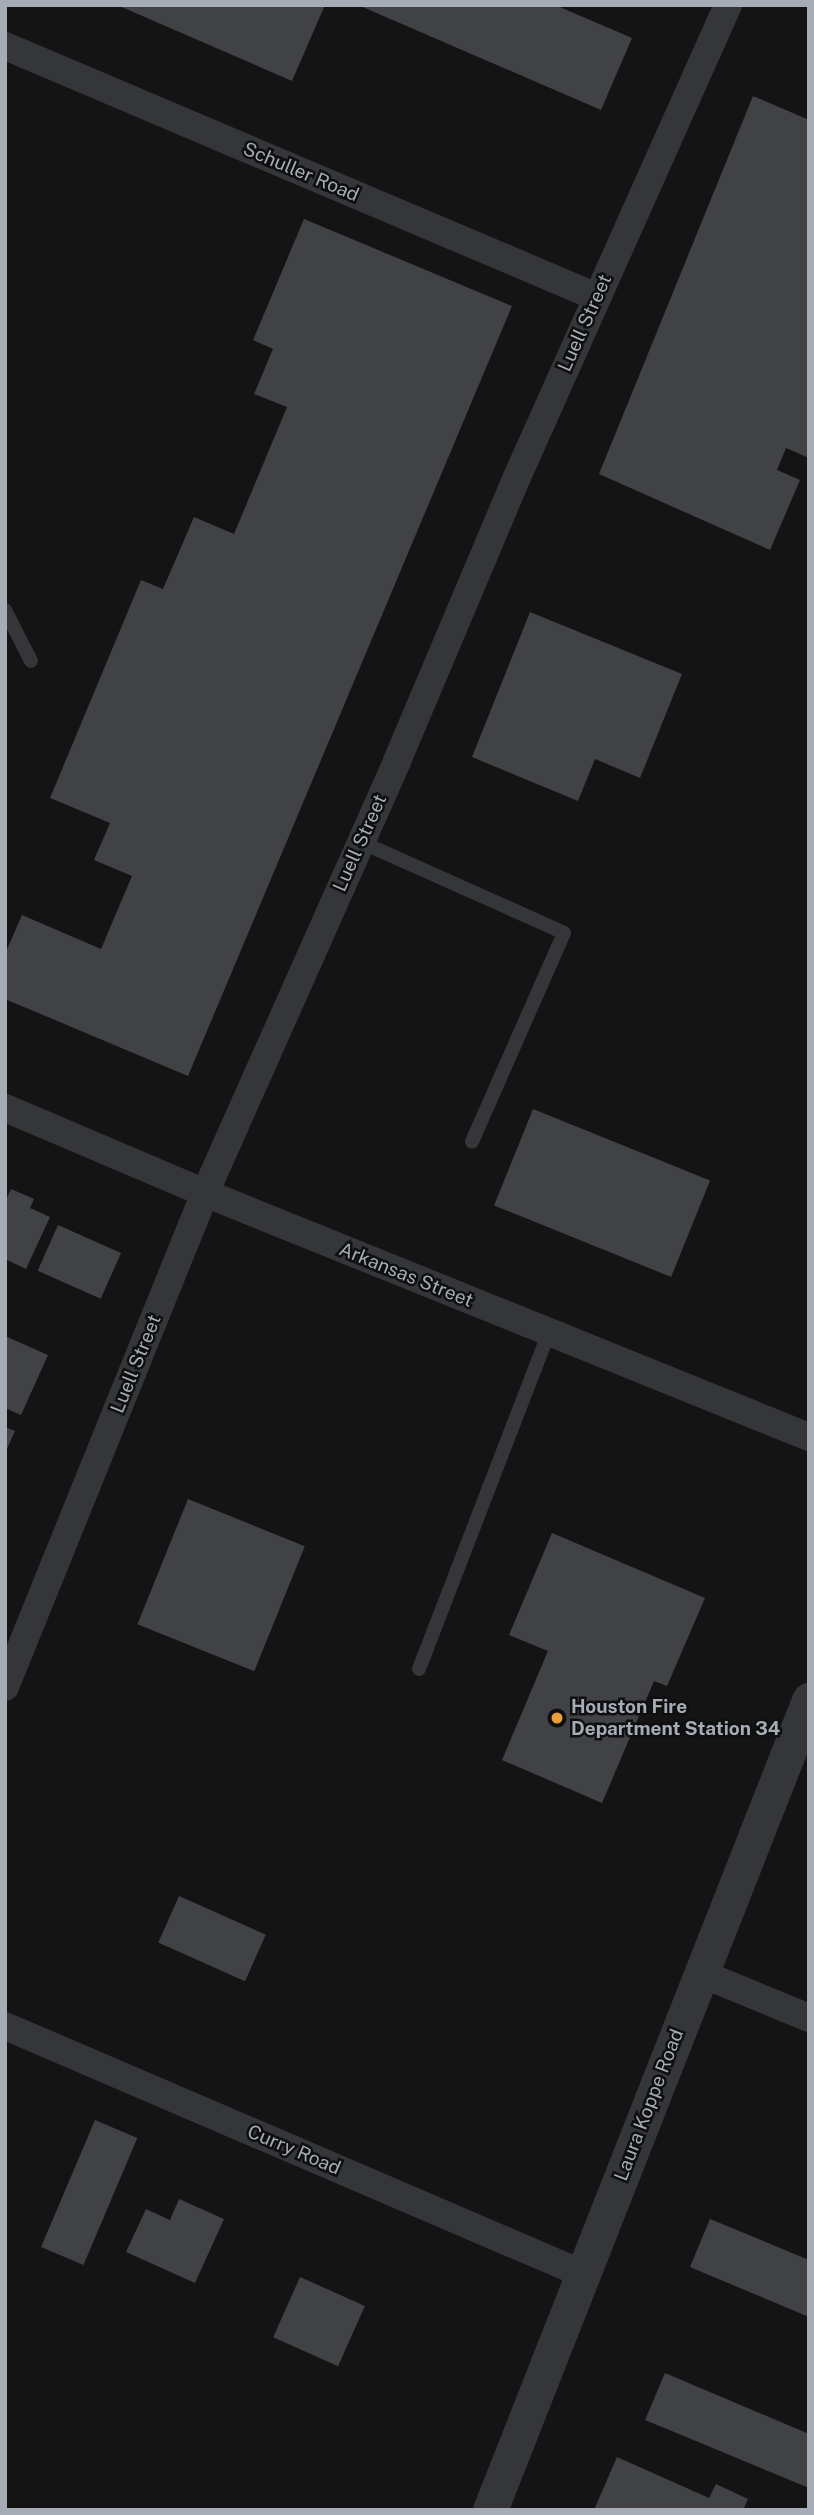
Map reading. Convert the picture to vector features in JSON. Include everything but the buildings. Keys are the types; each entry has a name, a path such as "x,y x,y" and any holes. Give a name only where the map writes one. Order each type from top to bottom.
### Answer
{"street":[{"name":"Luell Street","path":"5,1687 205,1194 597,297 728,5"},
{"name":"Schuller Road","path":"5,46 597,297"},
{"name":"Arkansas Street","path":"5,1108 205,1194 809,1437"},
{"name":"Laura Koppe Road","path":"490,2510 809,1700"},
{"path":"700,1973 809,2018"},
{"name":"Curry Road","path":"5,2026 583,2274"}],"lane":[{"path":"5,610 31,661"},
{"path":"360,842 564,933 472,1142"},
{"path":"419,1669 549,1332"}],"place":[{"name":"Houston Fire Department Station 34","path":"557,1718"}]}
